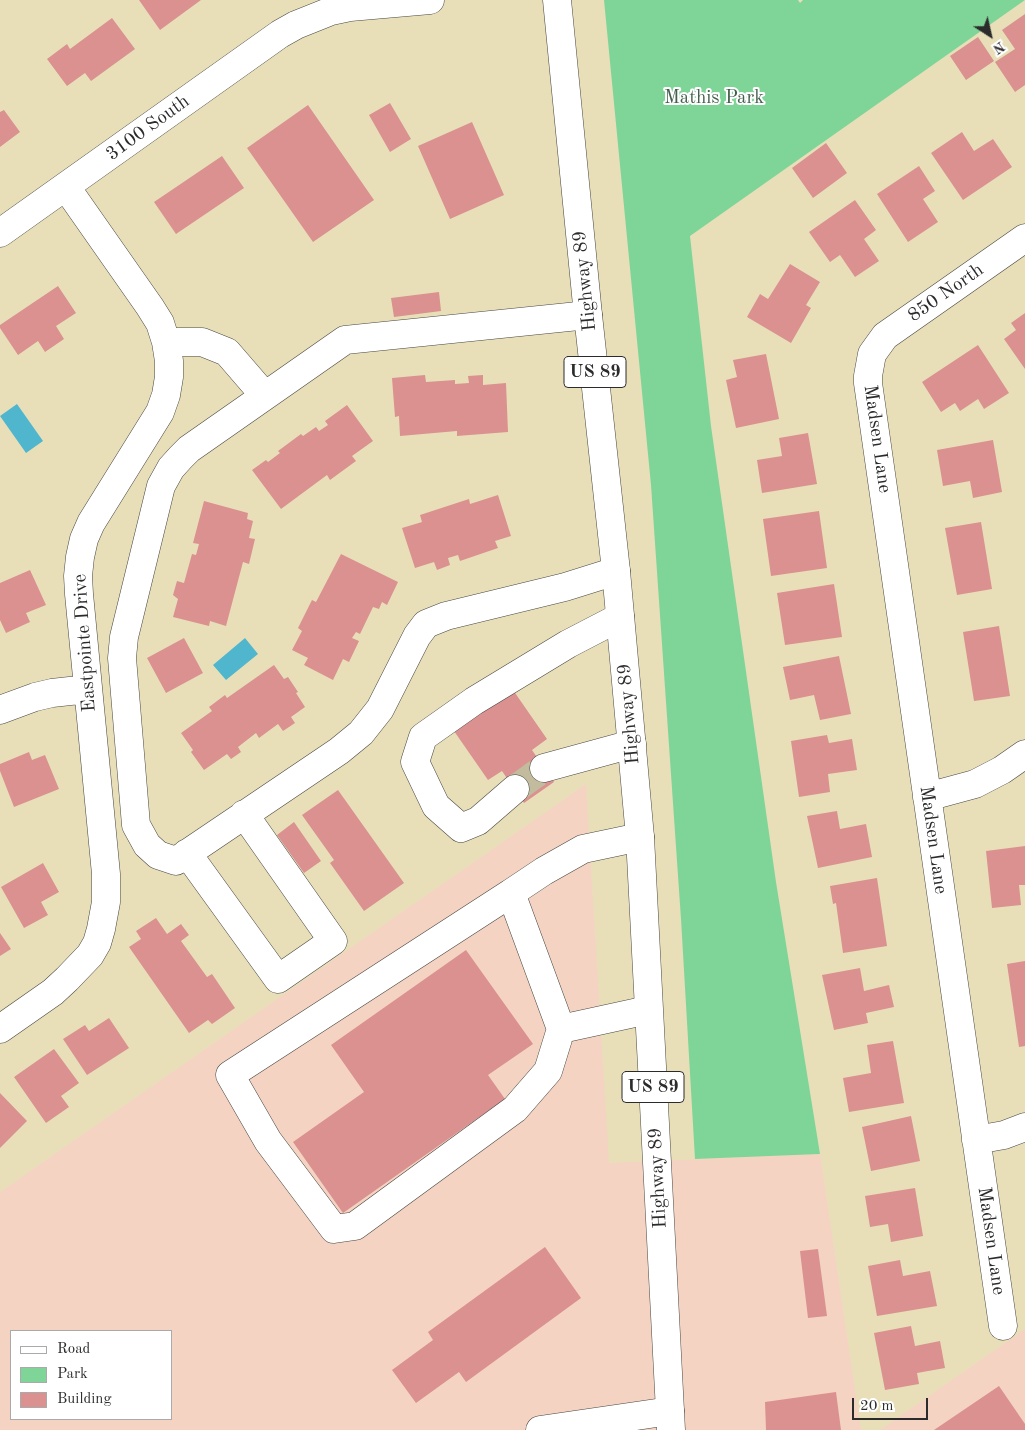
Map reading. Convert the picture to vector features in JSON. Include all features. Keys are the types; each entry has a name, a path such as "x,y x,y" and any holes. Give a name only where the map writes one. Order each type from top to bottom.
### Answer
{"street":[{"name":"3100 South","path":"0,233 280,34 296,25 350,3 430,0"},
{"name":"Highway 89","path":"557,0 588,315 616,571 640,837 671,1421"},
{"name":"Eastpointe Drive","path":"0,1029 53,992 90,955 102,929 106,902 106,874 79,594 80,557 84,539 91,523 160,412 166,395 169,377 166,342 160,323 66,187"},
{"name":"850 North","path":"872,354 880,341 891,331 1025,238"},
{"path":"588,315 345,340 189,449 171,468 161,486 124,637 122,658 136,825 147,845 158,855 176,860 339,751 361,732 380,708 417,636 426,624 446,616 565,587 616,571"},
{"path":"166,342 202,342 227,352 265,396"},
{"name":"Madsen Lane","path":"872,354 868,383 1003,1326"},
{"path":"515,789 478,821 460,828 436,806 415,762 424,736 474,701 568,644 620,617"},
{"path":"0,710 35,696 52,692 88,689"},
{"path":"544,768 632,744"},
{"path":"927,797 975,784 1002,770 1025,754"},
{"path":"187,853 278,979 333,941 244,814"},
{"path":"511,893 562,1028 548,1071 515,1109 355,1226 334,1229 268,1141 230,1075 544,871 583,849 640,837"},
{"path":"562,1028 648,1010"},
{"path":"976,1140 1004,1135 1025,1127"},
{"path":"540,1430 671,1421"}],"shaded area":[{"path":"586,784 609,1163 820,1154 861,1430 0,1430 0,1192"},
{"path":"1025,1329 1025,1430 880,1430"}],"green space":[{"name":"Mathis Park","path":"604,0 798,0 800,3 803,0 1025,0 690,236 711,426 776,882 820,1154 695,1159 681,919 651,485"}],"water":[{"path":"17,404 43,441 26,453 0,416"},
{"path":"245,638 258,654 226,680 213,665"}],"building":[{"path":"139,0 201,0 160,30"},
{"path":"1025,14 1025,85 1015,92 995,62 1015,49 1002,30"},
{"path":"112,18 135,49 91,81 85,73 67,86 47,59 67,44 70,49"},
{"path":"978,37 994,61 966,80 950,56"},
{"path":"390,103 411,139 390,152 369,115"},
{"path":"308,105 374,200 313,242 247,148"},
{"path":"4,110 20,132 0,147 0,112"},
{"path":"472,122 504,195 450,219 418,146"},
{"path":"962,132 974,151 993,139 1012,167 963,200 931,153"},
{"path":"826,143 847,173 813,198 792,168"},
{"path":"222,156 244,188 176,234 154,202"},
{"path":"919,166 935,191 923,199 938,222 908,242 877,194"},
{"path":"855,200 876,230 864,239 879,261 855,277 840,255 830,262 809,232"},
{"path":"790,264 820,282 806,305 811,308 791,343 747,317 760,294 768,299"},
{"path":"58,286 76,313 56,326 64,339 45,352 38,341 18,355 0,328 0,325"},
{"path":"439,292 441,311 394,317 391,298"},
{"path":"1025,313 1025,369 1004,339 1016,330 1011,323"},
{"path":"978,345 1009,393 984,409 978,399 960,411 955,403 941,412 922,382"},
{"path":"766,354 779,419 736,428 726,380 737,377 733,360"},
{"path":"425,375 426,382 455,380 455,384 469,383 468,376 483,375 483,385 506,383 508,432 457,436 457,431 400,436 399,416 395,417 392,378"},
{"path":"347,405 373,441 352,456 356,461 330,480 327,475 281,509 252,470 266,460 268,462 280,453 278,451 301,434 303,436 316,427 319,431 328,425 325,421"},
{"path":"808,433 817,484 762,493 757,460 782,456 779,438"},
{"path":"993,440 1002,492 973,498 970,481 943,486 937,450"},
{"path":"498,495 511,536 495,541 498,548 460,561 458,555 448,558 450,565 437,570 434,562 415,568 402,528 422,522 420,515 469,499 470,504"},
{"path":"204,501 248,513 247,519 253,521 249,538 255,539 249,564 243,562 226,626 210,621 209,626 173,617 178,599 173,595 177,581 184,583 192,554 196,555 199,544 193,543"},
{"path":"819,511 827,568 771,576 763,519"},
{"path":"981,522 992,589 957,595 945,528"},
{"path":"341,554 398,582 387,605 382,602 379,609 373,607 360,634 356,632 352,638 359,641 349,662 343,659 333,680 304,665 308,658 292,650 302,631 298,628 312,600 316,602"},
{"path":"30,570 46,605 26,613 30,622 6,633 0,620 0,583"},
{"path":"834,584 842,637 785,645 777,593"},
{"path":"999,626 1010,696 974,701 963,632"},
{"path":"184,638 203,673 166,693 147,658"},
{"path":"839,656 851,714 820,720 814,695 790,700 783,667"},
{"path":"274,665 284,679 288,677 305,707 291,717 295,723 283,731 278,724 259,738 256,733 238,747 241,752 231,759 227,754 204,770 191,752 193,750 181,733 212,711 209,707 225,695 227,698"},
{"path":"513,690 547,739 532,750 554,782 524,803 502,771 488,780 454,731"},
{"path":"827,735 829,743 852,739 857,770 828,774 830,792 799,797 791,741"},
{"path":"29,752 32,760 45,755 59,789 14,807 0,771 0,764"},
{"path":"338,790 404,883 364,911 330,863 334,860 302,815"},
{"path":"837,811 840,829 866,824 872,857 818,868 807,816"},
{"path":"294,822 321,861 304,873 277,835"},
{"path":"1025,846 1025,885 1019,885 1021,905 992,908 986,851"},
{"path":"43,863 59,892 41,902 48,915 24,928 1,887"},
{"path":"877,878 887,946 843,953 836,903 833,904 830,886"},
{"path":"156,918 167,934 181,924 189,935 181,941 207,977 212,974 235,1008 212,1024 208,1020 189,1033 129,947 141,939 136,931"},
{"path":"0,933 11,949 0,956"},
{"path":"466,950 533,1044 488,1075 505,1099 343,1213 293,1142 364,1092 331,1045"},
{"path":"1025,961 1025,1046 1019,1047 1007,964"},
{"path":"860,968 864,991 889,985 894,1007 866,1013 868,1023 834,1030 822,975"},
{"path":"109,1018 129,1048 87,1075 63,1039 85,1025 89,1031"},
{"path":"893,1041 904,1103 849,1112 843,1078 871,1073 867,1045"},
{"path":"54,1049 79,1083 61,1096 69,1107 46,1123 14,1077"},
{"path":"0,1093 27,1121 0,1148"},
{"path":"911,1116 920,1161 871,1171 862,1127"},
{"path":"915,1188 923,1236 891,1242 888,1224 870,1227 865,1196"},
{"path":"545,1247 581,1298 466,1382 459,1372 416,1403 392,1370 433,1340 428,1332"},
{"path":"818,1249 827,1316 808,1318 800,1251"},
{"path":"900,1260 903,1276 930,1271 937,1306 877,1316 868,1266"},
{"path":"911,1326 915,1346 940,1341 945,1368 917,1373 919,1384 885,1390 874,1333"},
{"path":"999,1386 1025,1424 1025,1430 934,1430"},
{"path":"836,1392 841,1430 766,1430 765,1402"}],"tunnel":[{"path":"515,789 544,768"}]}
